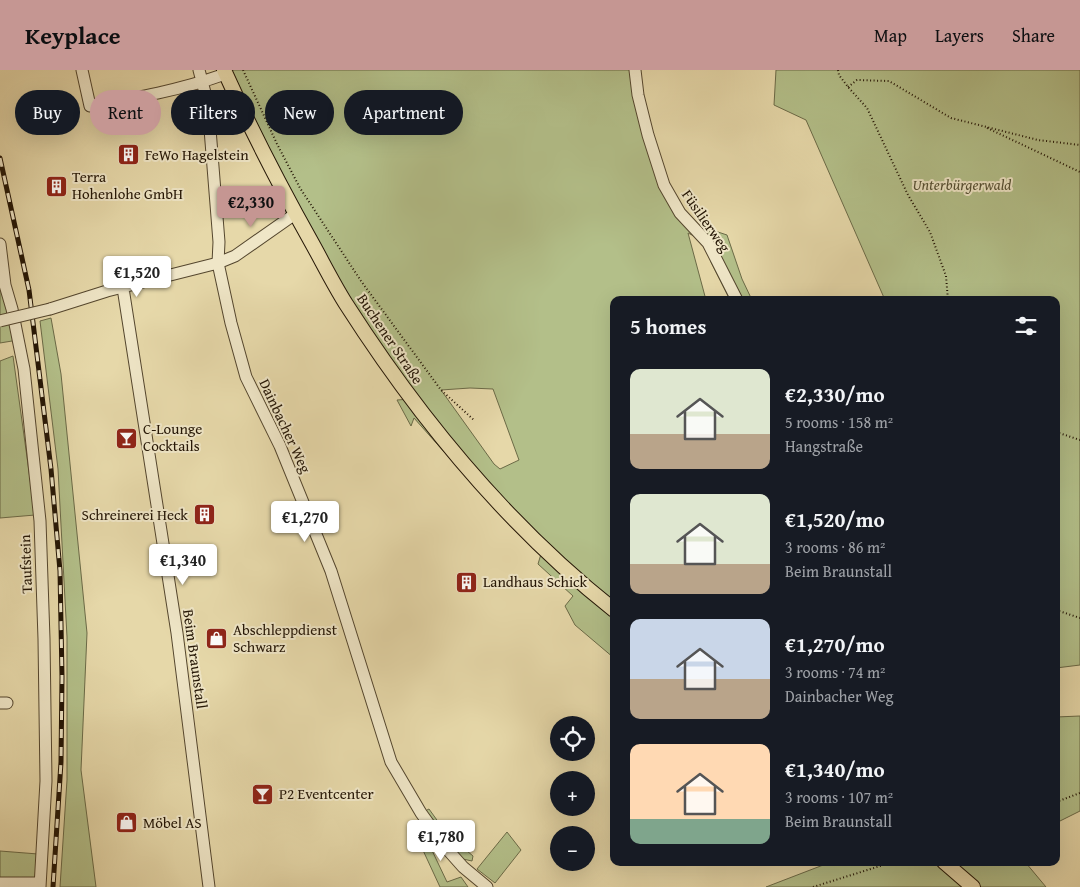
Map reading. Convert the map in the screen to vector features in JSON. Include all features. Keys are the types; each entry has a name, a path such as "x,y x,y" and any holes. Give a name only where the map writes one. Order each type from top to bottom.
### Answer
{"main road":[{"name":"Buchener Straße","path":"225,72 243,114 295,214 345,303 398,382 466,466 512,516 586,587 610,607"},
{"path":"949,866 973,887"}],"street":[{"path":"82,70 90,106 150,96 203,82 225,72"},
{"path":"198,70 203,82"},
{"name":"Füsilierweg","path":"635,70 638,95 648,135 664,185 680,213 708,243 735,296"},
{"name":"Dainbacher Weg","path":"203,82 208,104 219,242 218,263 231,323 246,377 280,446 331,571 391,762 421,813 447,850 463,868 487,887"},
{"path":"0,321 218,263 234,256 295,214"},
{"name":"Taufstein","path":"0,244 3,286 12,309 24,369 40,521 46,781 40,885"},
{"name":"Beim Braunstall","path":"123,288 176,627 209,887"},
{"path":"0,883 40,885"}],"path":[{"path":"242,70 300,188 361,281 441,390 475,421"},
{"path":"838,70 848,87 867,108 908,195 930,232 946,276 948,296"},
{"path":"848,87 857,80 889,81 951,118 1038,140 1080,145"},
{"path":"982,126 1080,172"},
{"path":"1060,433 1080,440"},
{"path":"1060,611 1080,618"},
{"path":"1060,800 1080,793"},
{"path":"813,887 880,866"}],"green space":[{"path":"233,70 635,70 664,185 701,236 712,230 727,235 742,279 750,296 728,296 711,262 708,243 688,233 705,296 610,296 610,655 575,625 565,606 573,596 538,564 541,554 492,506 414,418 411,426 397,400 411,399 345,303 255,131 255,90 233,90 225,74","holes":["493,389 519,460 500,469 494,464 441,390"]},
{"name":"Unterbürgerwald","path":"776,70 1080,70 1080,665 1060,668 1060,296 883,296 806,120 774,105"},
{"path":"0,244 18,340 0,343"},
{"path":"51,318 61,374 87,633 81,770 96,887 60,887 67,780 67,637 58,469 40,321"},
{"path":"13,356 35,515 0,518 0,361"},
{"path":"1080,716 1080,811 1060,821 1060,717"},
{"path":"429,809 447,834 473,856 472,861 463,859 421,813"},
{"path":"507,832 521,850 495,883 477,869"},
{"path":"428,842 447,882 461,877 468,887 440,887 421,846"},
{"path":"0,851 38,854 34,887 0,887"},
{"path":"821,866 1028,866 1046,887 766,887"}],"railway":[{"path":"0,158 29,290 51,469 60,571 61,762 53,887"}],"place":[{"name":"FeWo Hagelstein","path":"129,155"},
{"name":"Terra Hohenlohe GmbH","path":"56,186"},
{"name":"C-Lounge Cocktails","path":"127,438"},
{"name":"Schreinerei Heck","path":"204,515"},
{"name":"Landhaus Schick","path":"467,582"},
{"name":"Abschleppdienst Schwarz","path":"217,639"},
{"name":"P2 Eventcenter","path":"263,794"},
{"name":"Möbel AS","path":"127,823"}]}
